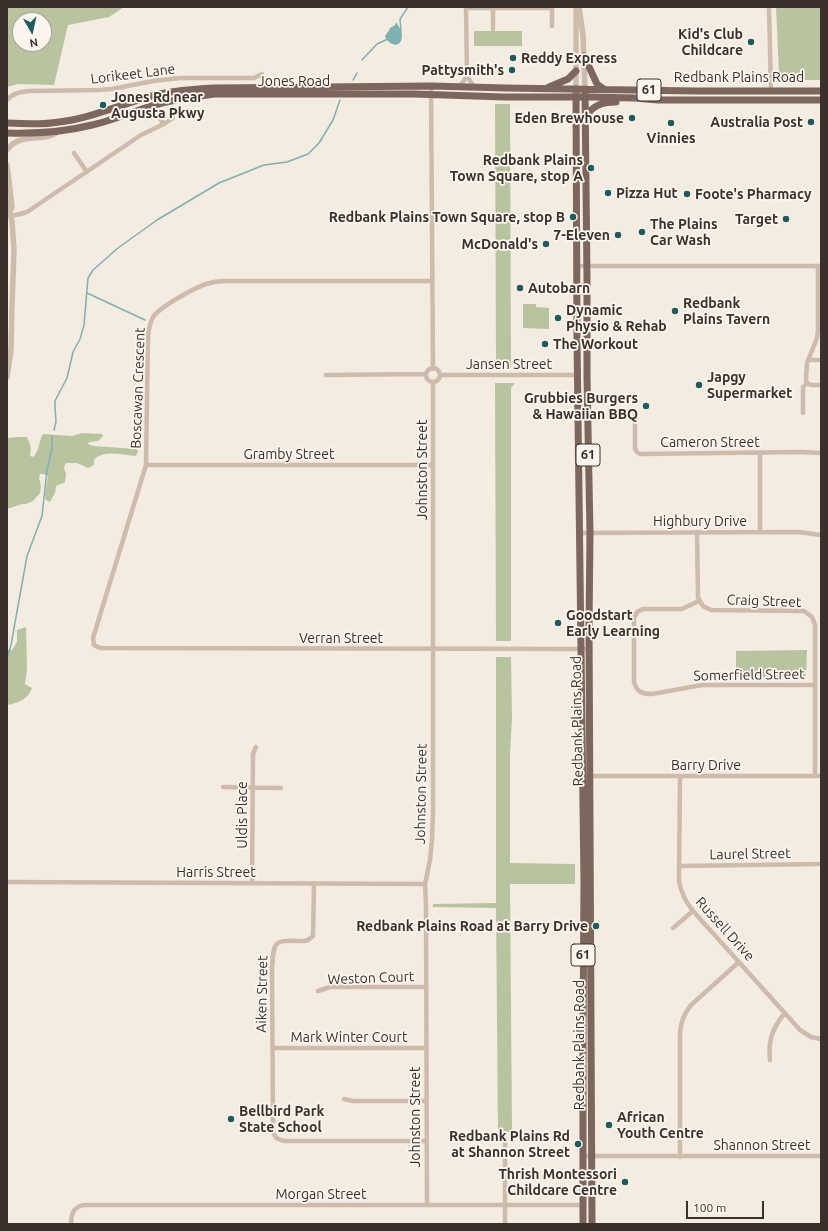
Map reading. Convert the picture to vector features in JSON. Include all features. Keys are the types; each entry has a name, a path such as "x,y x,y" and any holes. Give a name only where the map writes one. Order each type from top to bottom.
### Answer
{"main road":[{"path":"584,56 596,84 604,89"},
{"path":"546,88 568,79 576,71"},
{"name":"Jones Road","path":"7,123 42,124 81,118 102,113 155,95 192,89 460,86 576,89"},
{"name":"Redbank Plains Road","path":"576,89 821,91"},
{"name":"61","path":"576,89 576,97"},
{"name":"Redbank Plains Road","path":"585,89 587,377 590,533 589,649 591,776 592,1224"},
{"name":"Jones Road","path":"7,133 62,131 106,122 148,107 188,97 214,94 431,94 505,97 585,97"},
{"name":"Redbank Plains Road","path":"576,97 576,221 584,881 584,1224"},
{"name":"Redbank Plains Road","path":"585,97 709,101 821,100"},
{"name":"61","path":"586,119 589,111 600,105 610,102 635,102 648,99"},
{"path":"576,221 581,215 581,188 586,182"},
{"path":"578,408 582,404 582,379 587,377"}],"street":[{"path":"474,87 467,76 466,7 552,8 552,26"},
{"path":"576,7 576,89"},
{"path":"580,7 585,89"},
{"path":"768,7 771,91"},
{"path":"493,8 493,29"},
{"name":"Lorikeet Lane","path":"7,100 18,92 98,90 180,78 254,78 262,74"},
{"path":"460,86 467,76"},
{"path":"430,86 433,368"},
{"path":"157,115 164,124"},
{"path":"10,214 27,212 141,135 173,118"},
{"path":"7,150 11,144 28,138 45,137 62,131"},
{"path":"74,153 87,172"},
{"path":"7,165 12,206 10,214"},
{"path":"7,202 10,214 14,250 7,377"},
{"path":"577,266 819,266 818,330 817,338 806,368 807,383 803,387 803,413"},
{"name":"Boscawan Crescent","path":"94,645 93,638 146,465 149,325 154,316 172,302 192,290 205,284 225,281 432,281"},
{"path":"808,360 821,360"},
{"path":"426,374 428,370 433,368"},
{"path":"426,374 428,380 433,382 438,380 440,375 438,370 433,368"},
{"path":"326,375 426,374"},
{"name":"Jansen Street","path":"440,375 578,375"},
{"name":"Johnston Street","path":"427,1205 425,884 432,840 433,382"},
{"path":"807,383 811,385 821,385"},
{"name":"Cameron Street","path":"635,415 635,449 640,454 821,453"},
{"path":"760,453 760,532"},
{"name":"Gramby Street","path":"146,465 433,465"},
{"name":"Highbury Drive","path":"580,532 798,532 821,535"},
{"path":"697,532 699,602"},
{"name":"Craig Street","path":"699,602 703,606 712,610 804,611 812,617 815,625 815,776"},
{"name":"Somerfield Street","path":"699,602 682,609 643,609 637,612 634,618 634,682 635,688 639,692 652,694 702,685 815,685"},
{"name":"Verran Street","path":"94,645 100,648 589,649"},
{"name":"Uldis Place","path":"252,883 253,754 256,747"},
{"name":"Barry Drive","path":"591,776 821,776"},
{"name":"Russell Drive","path":"680,776 680,890 683,898 784,1014 800,1030 811,1037 821,1039"},
{"path":"223,787 281,788"},
{"name":"Laurel Street","path":"680,866 821,864"},
{"name":"Harris Street","path":"7,882 425,884"},
{"name":"Aiken Street","path":"314,883 313,936 305,941 280,941 274,948 272,968 273,1132 275,1137 278,1140 284,1141 427,1141"},
{"path":"673,928 693,911"},
{"path":"680,1157 681,1021 686,1010 739,962"},
{"name":"Weston Court","path":"318,991 330,987 426,987"},
{"path":"770,1060 770,1038 784,1014"},
{"name":"Mark Winter Court","path":"273,1048 426,1048"},
{"path":"344,1099 353,1101 426,1101"},
{"path":"505,1141 505,1224"},
{"name":"Shannon Street","path":"583,1156 821,1156"},
{"name":"Morgan Street","path":"71,1224 71,1215 73,1211 78,1207 85,1205 584,1206"}],"green space":[{"path":"7,7 124,7 109,17 68,25 54,85 18,84 7,87"},
{"path":"776,7 821,7 821,80 783,82 779,74"},
{"path":"474,31 522,31 522,46 474,46"},
{"path":"495,104 510,104 511,368 491,368 496,363"},
{"path":"523,304 536,304 536,307 549,308 549,329 523,328"},
{"path":"495,383 515,383 511,388 511,641 496,641"},
{"path":"82,433 102,434 103,436 98,441 87,444 94,446 136,449 138,451 136,456 114,454 103,455 94,460 94,465 88,468 77,463 66,463 64,468 66,474 65,482 56,486 55,493 50,502 46,500 45,495 48,476 40,474 40,493 33,501 7,509 7,438 27,437 31,451 30,456 33,457 37,452 43,434 72,436"},
{"path":"26,627 27,670 25,684 32,688 23,700 9,705 7,703 7,650 12,650 17,642 17,630"},
{"path":"807,650 805,677 736,677 736,651"},
{"path":"496,657 511,657 512,719 510,753 510,863 575,864 575,884 510,884 512,1132 498,1132 496,908 433,907 433,904 496,903"}],"water":[{"path":"396,22 401,30 402,39 396,45 390,43 385,37 390,28 395,25"}],"waterway":[{"path":"401,31 400,19 408,7"},
{"path":"362,60 377,44 388,39"},
{"path":"353,80 357,73"},
{"path":"54,430 56,422 55,401 67,378 73,352 80,339 84,325 88,278 93,270 118,248 157,220 219,183 264,165 287,162 308,154 319,143 333,120 340,100"},
{"path":"87,293 145,320"},
{"path":"7,658 11,645 27,556 42,516 47,470 52,448 52,436"}],"place":[{"name":"Kid's Club Childcare","path":"751,42"},
{"name":"Reddy Express","path":"513,58"},
{"name":"Pattysmith's","path":"512,70"},
{"name":"Jones Rd near Augusta Pkwy","path":"103,105"},
{"name":"Eden Brewhouse","path":"632,118"},
{"name":"Australia Post","path":"811,122"},
{"name":"Vinnies","path":"671,123"},
{"name":"Redbank Plains Town Square, stop A","path":"591,168"},
{"name":"Pizza Hut","path":"608,193"},
{"name":"Foote's Pharmacy","path":"687,194"},
{"name":"Redbank Plains Town Square, stop B","path":"573,217"},
{"name":"Target","path":"786,219"},
{"name":"The Plains Car Wash","path":"642,232"},
{"name":"7-Eleven","path":"618,235"},
{"name":"McDonald's","path":"546,244"},
{"name":"Autobarn","path":"520,288"},
{"name":"Redbank Plains Tavern","path":"675,311"},
{"name":"Dynamic Physio & Rehab","path":"558,318"},
{"name":"The Workout","path":"545,344"},
{"name":"Japgy Supermarket","path":"699,385"},
{"name":"Grubbies Burgers & Hawaiian BBQ","path":"646,406"},
{"name":"Goodstart Early Learning","path":"558,623"},
{"name":"Redbank Plains Road at Barry Drive","path":"596,926"},
{"name":"Bellbird Park State School","path":"231,1119"},
{"name":"African Youth Centre","path":"609,1125"},
{"name":"Redbank Plains Rd at Shannon Street","path":"578,1144"},
{"name":"Thrish Montessori Childcare Centre","path":"625,1182"}]}
